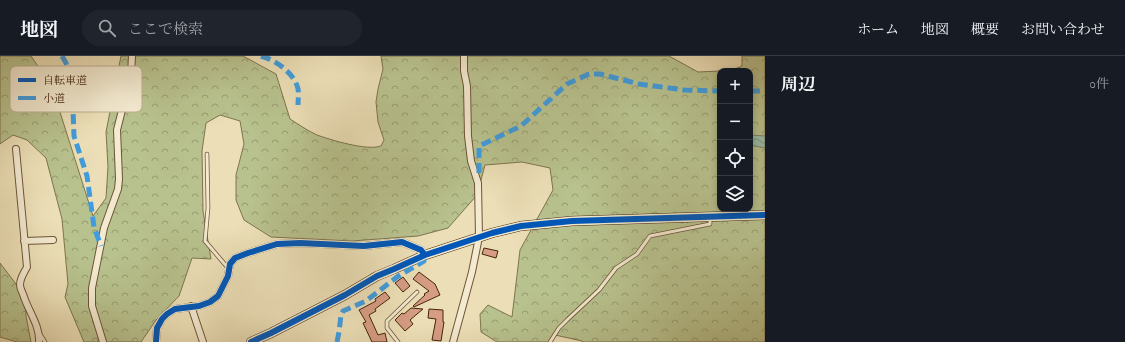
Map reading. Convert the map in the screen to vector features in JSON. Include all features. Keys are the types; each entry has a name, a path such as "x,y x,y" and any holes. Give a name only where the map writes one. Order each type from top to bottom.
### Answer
{"street":[{"path":"131,66 132,56"},
{"path":"453,342 470,279 479,237 478,183 471,161 468,136 467,86 464,71 464,56"},
{"path":"103,342 92,306 92,288 104,228 118,189 117,130 122,112"},
{"path":"16,149 27,267 21,277 20,286 38,333 39,342"},
{"path":"251,342 296,320 377,276 424,255 479,237 521,226 565,222 765,215"},
{"path":"24,241 52,240"},
{"path":"156,342 157,328 167,314 175,309 199,306 210,302 218,296 228,276 230,264 235,258 277,244 300,243 364,246 402,242 421,250 424,255"},
{"path":"192,306 203,342"}],"lane":[{"path":"207,154 208,208 205,241 229,270"},
{"path":"550,342 560,328 599,290 616,268 637,254 650,236 710,224 710,216"},
{"path":"398,342 387,328 387,321 417,292"},
{"path":"38,333 45,342"}],"green space":[{"path":"0,56 31,56 38,66 10,66 10,112 60,112 93,216 106,198 108,167 106,132 110,112 142,112 142,66 119,66 121,56 243,56 276,74 290,119 310,132 323,137 358,146 375,147 381,146 384,140 378,122 376,102 383,69 381,56 669,56 698,72 717,71 717,212 753,212 753,68 737,68 742,66 742,56 765,56 765,342 582,342 555,335 550,342 497,342 481,332 480,314 488,305 512,317 520,250 553,190 550,168 522,162 485,165 477,195 448,228 418,236 352,241 271,237 244,220 236,200 236,175 244,144 240,121 220,115 206,123 202,151 203,211 211,259 192,258 179,296 156,320 141,342 84,342 65,297 68,284 62,219 46,158 27,140 13,135 0,144"},
{"path":"0,263 25,296 26,316 31,342 17,342 0,337"}],"water":[{"path":"753,135 765,136 765,148 753,146"}],"building":[{"path":"484,248 498,251 496,258 482,254"},
{"path":"419,272 435,284 440,295 414,307 413,306 425,295 424,294 429,291 413,279"},
{"path":"403,277 410,286 403,292 395,283"},
{"path":"385,292 390,298 375,309 376,311 369,315 378,335 385,333 387,342 372,342 363,323 366,322 359,310 376,301 375,299"},
{"path":"411,308 423,309 410,320 413,324 405,331 395,320 402,313 404,314"},
{"path":"429,309 443,310 444,322 441,341 432,340 436,319 428,318"}],"marked path":[{"path":"62,56 67,66"},
{"path":"261,56 279,64 293,78 298,89 298,105"},
{"path":"479,173 479,146 521,126 567,84 589,74 600,74 639,84 684,90 717,91"},
{"path":"753,91 765,91"},
{"path":"73,112 74,136 87,176 94,227 101,246"},
{"path":"337,342 341,315 343,311 366,301 397,277 424,261 424,257"}],"cycle path":[{"path":"251,342 345,295 377,276 425,255 492,233 521,226 572,221 765,215"},
{"path":"156,342 157,328 167,314 175,309 199,306 210,302 218,296 228,276 230,264 235,258 248,253 277,244 300,243 364,246 402,242 421,250 425,255"}]}
